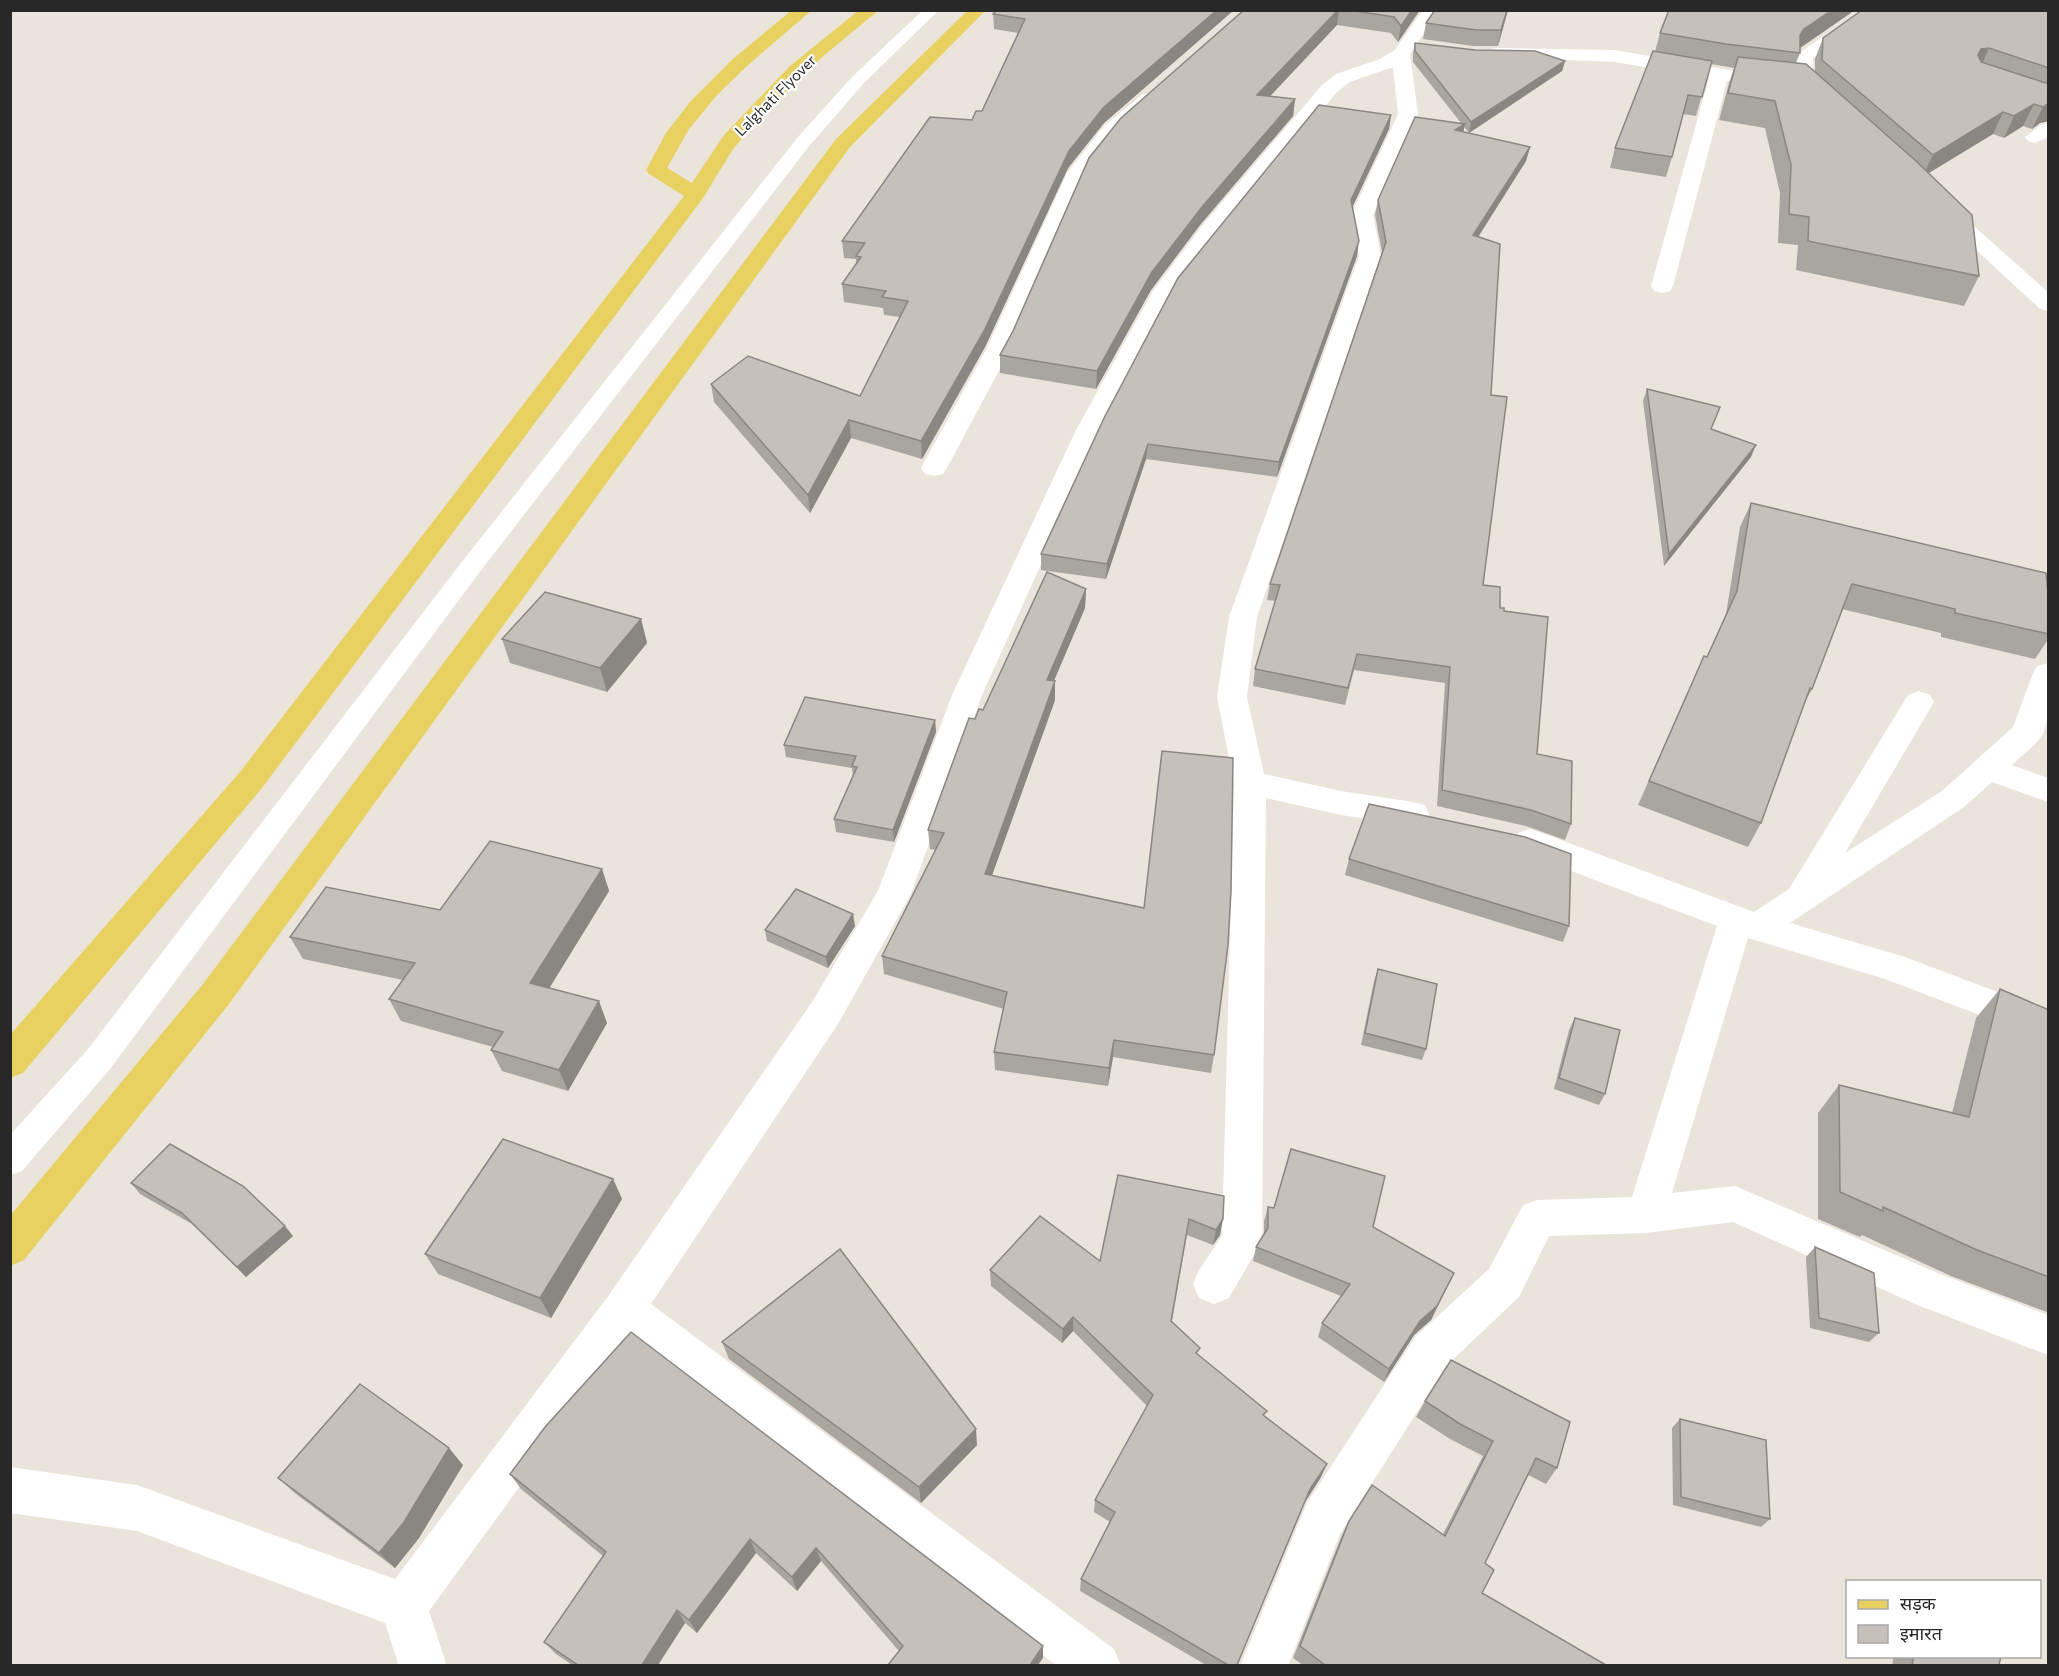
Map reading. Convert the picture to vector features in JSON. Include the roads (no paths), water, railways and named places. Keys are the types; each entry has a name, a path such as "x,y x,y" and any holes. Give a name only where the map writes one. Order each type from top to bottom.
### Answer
{"main road":[{"path":"696,194 656,170 683,123 716,86 804,10"},
{"name":"Lalghati Flyover","path":"10,1062 251,780 696,194 730,140 788,80 840,33 871,10"},
{"path":"10,1247 216,994 843,143 978,10"}],"street":[{"path":"1214,1284 1242,1241 1250,783 1232,698 1243,617 1370,256 1362,215 1408,114 1414,49 1432,10"},
{"path":"1803,84 1804,56 1872,10"},
{"path":"404,1606 624,1309 825,1012 894,894 967,695 1088,432 1164,291 1210,231 1329,89 1343,78 1387,63 1414,49"},
{"path":"1485,53 1615,56 1761,79"},
{"path":"1662,286 1719,74"},
{"path":"1782,82 1803,84 1838,116"},
{"path":"934,468 999,348 1077,173 1112,129 1161,88"},
{"path":"1926,194 2049,304"},
{"path":"1646,1215 1747,924 1799,901 1953,799 2027,733 2049,673"},
{"path":"1799,901 1919,702"},
{"path":"1988,768 2049,790"},
{"path":"1250,783 1341,803 1393,810 1437,820"},
{"path":"1503,835 1525,840 1747,924 1892,967 2049,1026"},
{"path":"1264,1665 1323,1519 1431,1351 1504,1283 1537,1218 1646,1215 1735,1204 1930,1290 2049,1335"},
{"path":"624,1309 1097,1665"},
{"path":"10,1490 136,1508 404,1606"},
{"path":"404,1606 423,1665"}],"lane":[{"path":"10,1160 99,1059 470,568 804,141 858,80 932,10"}]}
